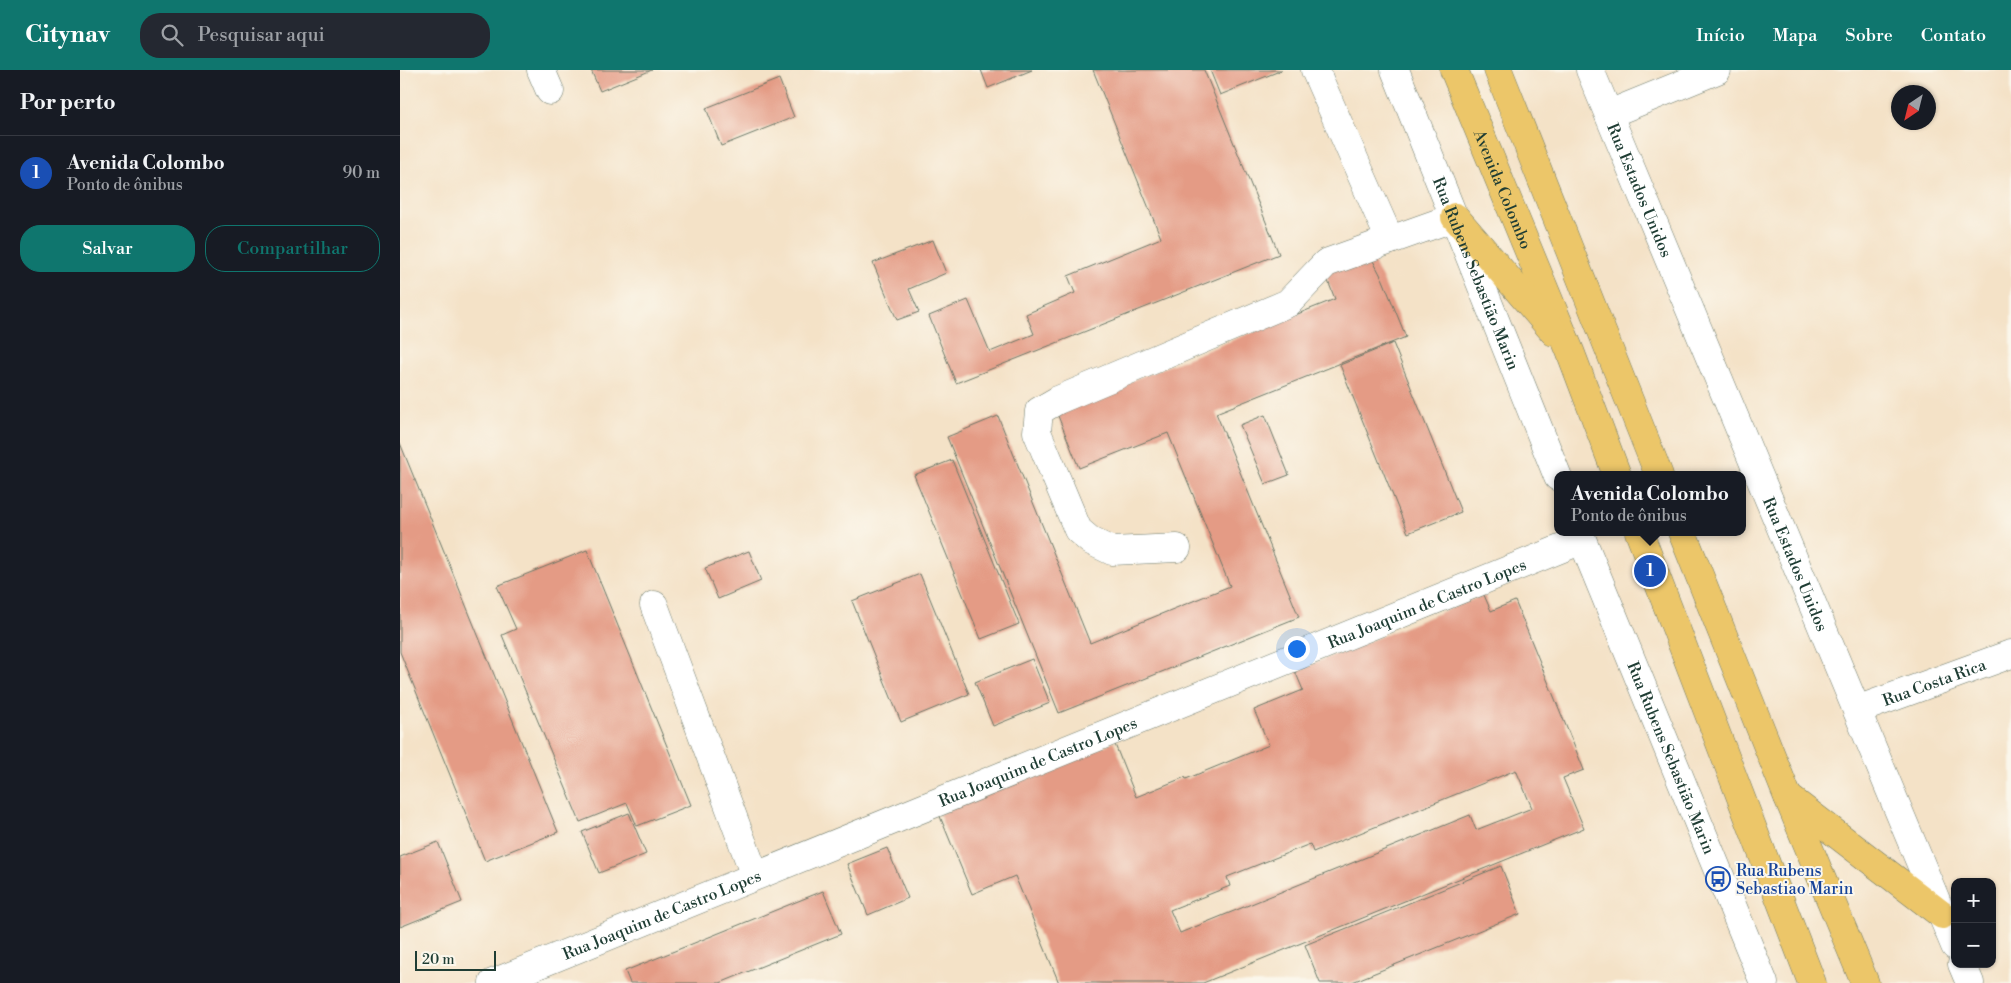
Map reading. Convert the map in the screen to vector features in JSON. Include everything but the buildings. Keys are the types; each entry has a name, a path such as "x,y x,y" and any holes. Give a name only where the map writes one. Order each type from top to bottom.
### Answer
{"main road":[{"name":"Avenida Colombo","path":"1454,70 1570,350 1615,471"},
{"path":"1498,70 1657,471"},
{"path":"1455,216 1570,350"},
{"path":"1641,536 1812,983"},
{"path":"1684,536 1786,796 1865,983"},
{"path":"1786,796 1942,915"}],"street":[{"path":"1315,70 1390,240"},
{"name":"Rua Rubens Sebastião Marin","path":"1396,70 1556,471"},
{"name":"Rua Estados Unidos","path":"1590,70 1951,936"},
{"path":"1608,114 1717,70"},
{"path":"1177,548 1112,551 1090,541 1078,530 1037,432 1039,411 1058,400 1288,303 1326,263 1455,216"},
{"name":"Rua Rubens Sebastião Marin","path":"1581,536 1764,983"},
{"name":"Rua Joaquim de Castro Lopes","path":"493,983 1581,536"},
{"path":"654,605 755,876"},
{"name":"Rua Costa Rica","path":"1857,710 2011,654"},
{"path":"1964,968 1970,983"}],"place":[{"name":"Avenida Colombo","path":"1650,571"},
{"name":"Rua Rubens Sebastiao Marin","path":"1718,879"}]}
